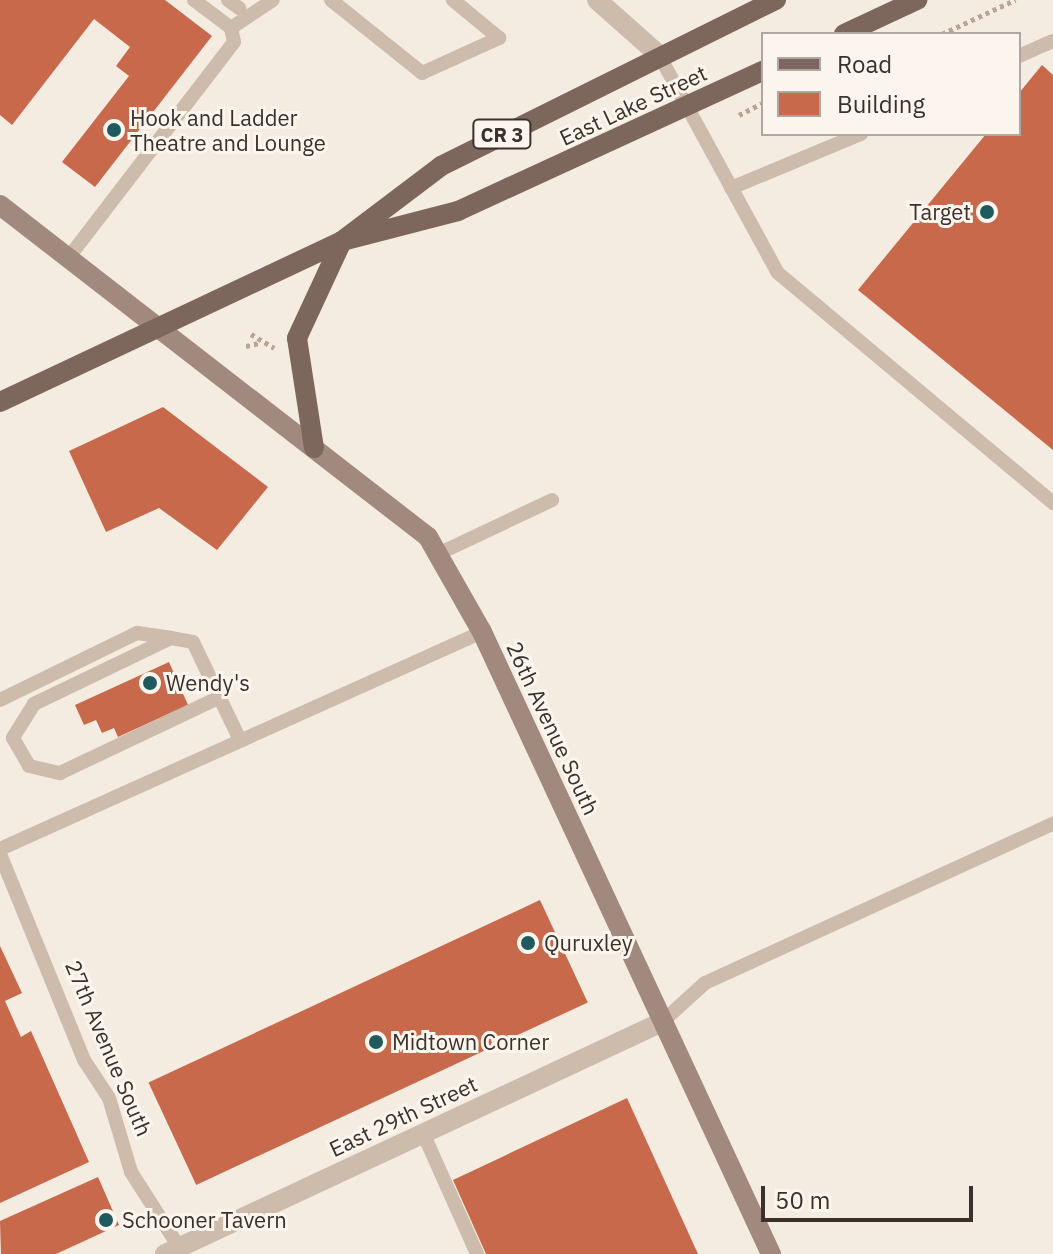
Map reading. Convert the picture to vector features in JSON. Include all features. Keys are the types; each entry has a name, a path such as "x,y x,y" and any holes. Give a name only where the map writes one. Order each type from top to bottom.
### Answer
{"main road":[{"name":"East Lake Street","path":"342,241 441,166 659,55 776,0"},
{"path":"848,32 917,0"},
{"name":"East Lake Street","path":"0,402 342,241 458,211 761,72"},
{"name":"26th Avenue South","path":"0,205 314,448 440,553 482,632 771,1254"},
{"path":"314,448 297,338 342,241"}],"street":[{"path":"597,0 659,55"},
{"name":"East 29th Street","path":"175,1252 662,1022"}],"lane":[{"path":"69,257 234,42 231,28 194,0"},
{"path":"231,28 273,0"},
{"path":"331,0 422,73 499,38 453,0"},
{"path":"1021,55 1053,41"},
{"path":"659,55 778,273 1053,503"},
{"path":"731,188 856,136"},
{"path":"440,553 552,500"},
{"path":"0,852 238,736 482,632"},
{"path":"0,700 137,633 171,638 193,642 238,736"},
{"path":"171,638 34,704 13,738 29,766 60,773 220,697"},
{"path":"662,1022 705,983 1053,824"},
{"name":"27th Avenue South","path":"0,852 84,1060 109,1098 131,1172 175,1252"},
{"path":"423,1133 477,1254"}],"path":[{"path":"946,32 1015,0"},
{"path":"739,115 761,104"},
{"path":"251,334 259,343 274,348"},
{"path":"246,346 259,343"}],"building":[{"path":"0,0 165,0 212,36 95,187 62,162 129,76 116,66 130,47 94,19 12,125 0,115"},
{"name":"Target","path":"1042,65 1053,75 1053,450 858,290 984,136 1021,136 1021,91"},
{"path":"163,407 268,487 217,550 159,508 106,532 69,451"},
{"name":"Wendy's","path":"169,662 188,705 118,737 114,728 102,733 96,720 84,725 75,705"},
{"name":"Midtown Corner","path":"540,900 588,1002 196,1185 148,1083"},
{"path":"0,946 22,993 5,1001 21,1037 31,1031 89,1162 0,1203"},
{"path":"627,1098 698,1254 486,1254 453,1180"},
{"path":"98,1177 119,1225 56,1254 1,1254 0,1221"}],"place":[{"name":"Hook and Ladder Theatre and Lounge","path":"114,130"},
{"name":"Target","path":"987,212"},
{"name":"Wendy's","path":"150,683"},
{"name":"Quruxley","path":"528,943"},
{"name":"Midtown Corner","path":"376,1042"},
{"name":"Schooner Tavern","path":"106,1220"}]}
